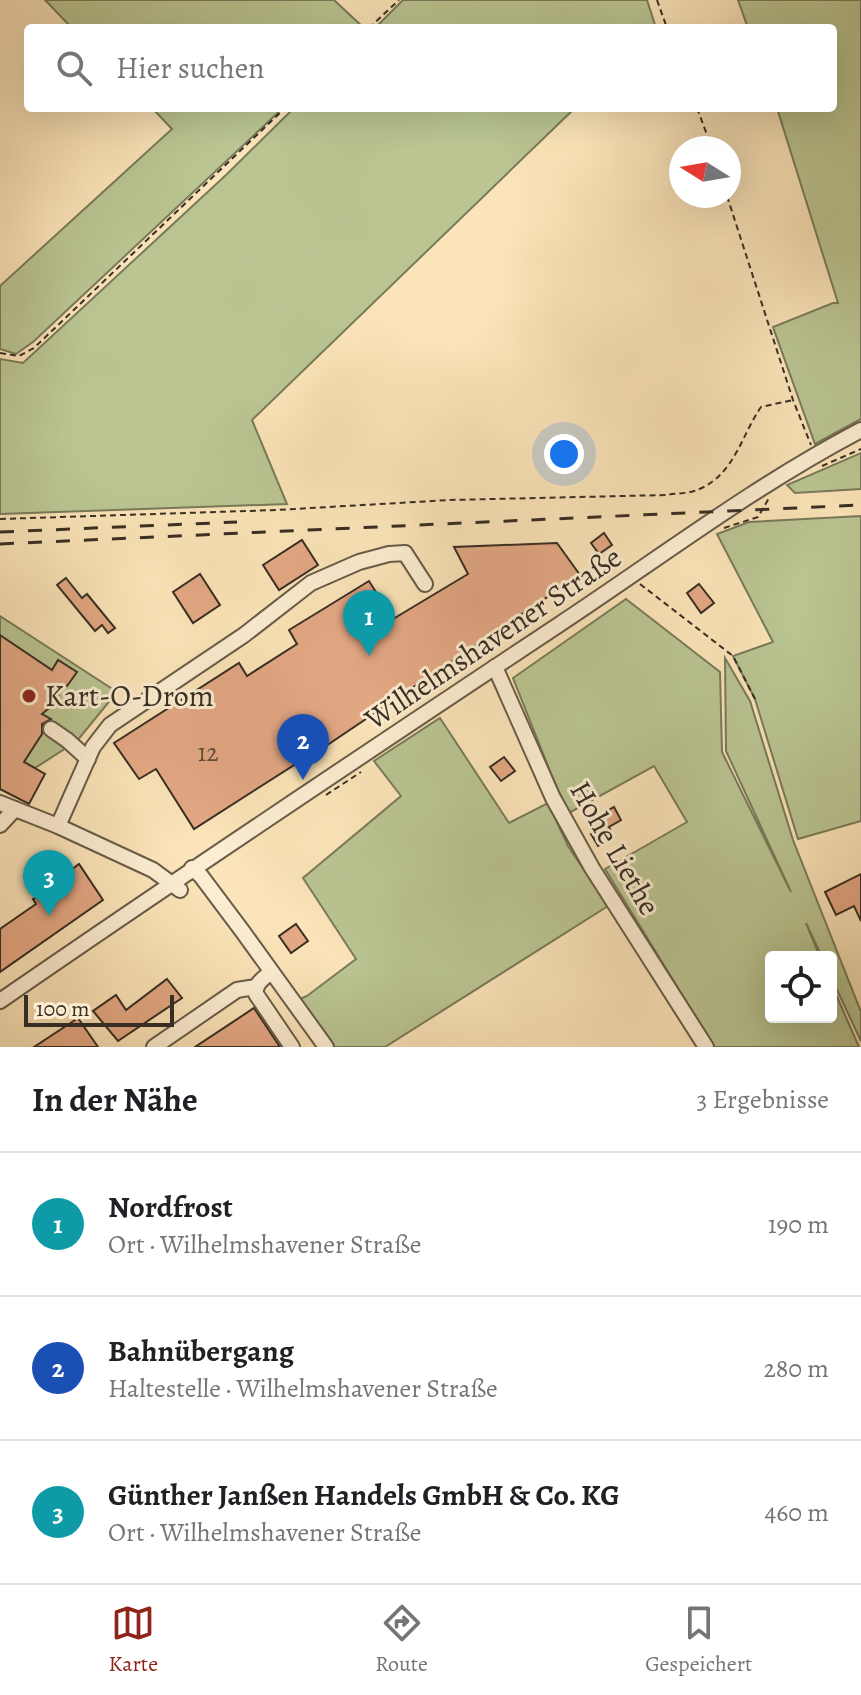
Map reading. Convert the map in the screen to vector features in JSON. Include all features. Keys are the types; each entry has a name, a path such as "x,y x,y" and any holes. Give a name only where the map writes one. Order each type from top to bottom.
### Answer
{"street":[{"name":"Wilhelmshavener Straße","path":"0,1001 175,886 192,868 737,505 814,455 861,430"},
{"path":"58,826 93,747 110,725 244,635 311,583 359,562 405,553 425,584"},
{"name":"Hohe Liethe","path":"495,667 553,798 592,868 706,1047"},
{"path":"51,729 88,759"},
{"path":"0,803 153,870 175,886"},
{"path":"0,825 15,809"},
{"path":"192,868 201,876 326,1047"},
{"path":"271,972 259,982 256,994 292,1047"},
{"path":"154,1047 237,990 256,987"}],"path":[{"path":"373,24 399,0"},
{"path":"657,0 666,24"},
{"path":"0,353 19,356 34,348 281,112"},
{"path":"698,112 708,136"},
{"path":"731,208 814,455"},
{"path":"0,519 277,510 450,500 666,495 696,491 728,468 761,407 793,400"},
{"path":"633,576 733,656 755,699"}],"green space":[{"path":"45,0 334,0 360,24 68,24"},
{"path":"403,0 647,0 655,24 379,24"},
{"path":"738,0 861,0 861,419 815,444 773,327 838,303 778,112 837,112 837,24 747,24"},
{"path":"156,112 279,112 33,342 16,354 0,349 0,286 172,129"},
{"path":"290,112 571,112 252,420 287,504 0,514 0,359 23,363"},
{"path":"861,453 861,489 795,493 787,485"},
{"path":"861,516 861,821 798,839 755,699 733,656 773,642 717,534 749,522"},
{"path":"626,599 720,672 722,752 791,892 726,751 725,658 750,701 793,840 837,951 819,951 806,923 818,951 765,951 765,1023 837,1023 837,997 859,1047 714,1047 605,869 687,822 654,766 567,814 513,678"},
{"path":"0,616 117,692 77,741 35,768 0,748"},
{"path":"440,718 509,823 548,803 568,846 608,906 385,1047 333,1047 298,1000 356,959 303,878 401,796 374,761"},
{"path":"837,951 861,1012 861,1041 837,990"}],"building":[{"path":"604,533 612,545 599,554 591,543"},
{"path":"302,540 318,565 279,590 263,565"},
{"path":"557,543 580,575 314,754 194,829 156,769 139,779 114,743 239,663 247,676 297,644 289,630 369,581 393,619 468,574 454,547"},
{"path":"200,574 220,605 193,623 173,592"},
{"path":"66,578 82,598 87,594 115,628 108,633 102,625 95,631 57,585"},
{"path":"699,584 714,603 701,613 687,593"},
{"name":"Kart-O-Drom","path":"0,635 52,670 58,660 77,672 67,686 62,685 56,702 42,714 51,719 42,724 42,734 24,762 45,774 29,804 0,789"},
{"path":"504,757 515,771 501,781 490,767"},
{"path":"614,807 621,820 609,827 614,837 598,846 591,834 598,831 592,820"},
{"path":"55,856 67,873 79,864 103,900 0,972 0,929 36,904 33,899 38,896 24,877"},
{"path":"861,874 861,921 854,906 836,915 825,892"},
{"path":"296,924 308,941 291,953 279,936"},
{"path":"167,979 182,998 118,1041 93,1011 116,995 126,1010"},
{"path":"254,1008 280,1047 195,1047"},
{"path":"78,1018 98,1047 34,1047"}],"railway":[{"path":"0,544 861,505"},
{"path":"0,532 237,522"}],"place":[{"name":"Nordfrost","path":"369,656"},
{"name":"Kart-O-Drom","path":"29,696"},
{"name":"Bahnübergang","path":"303,780"},
{"name":"Günther Janßen Handels GmbH & Co. KG","path":"49,916"}]}
